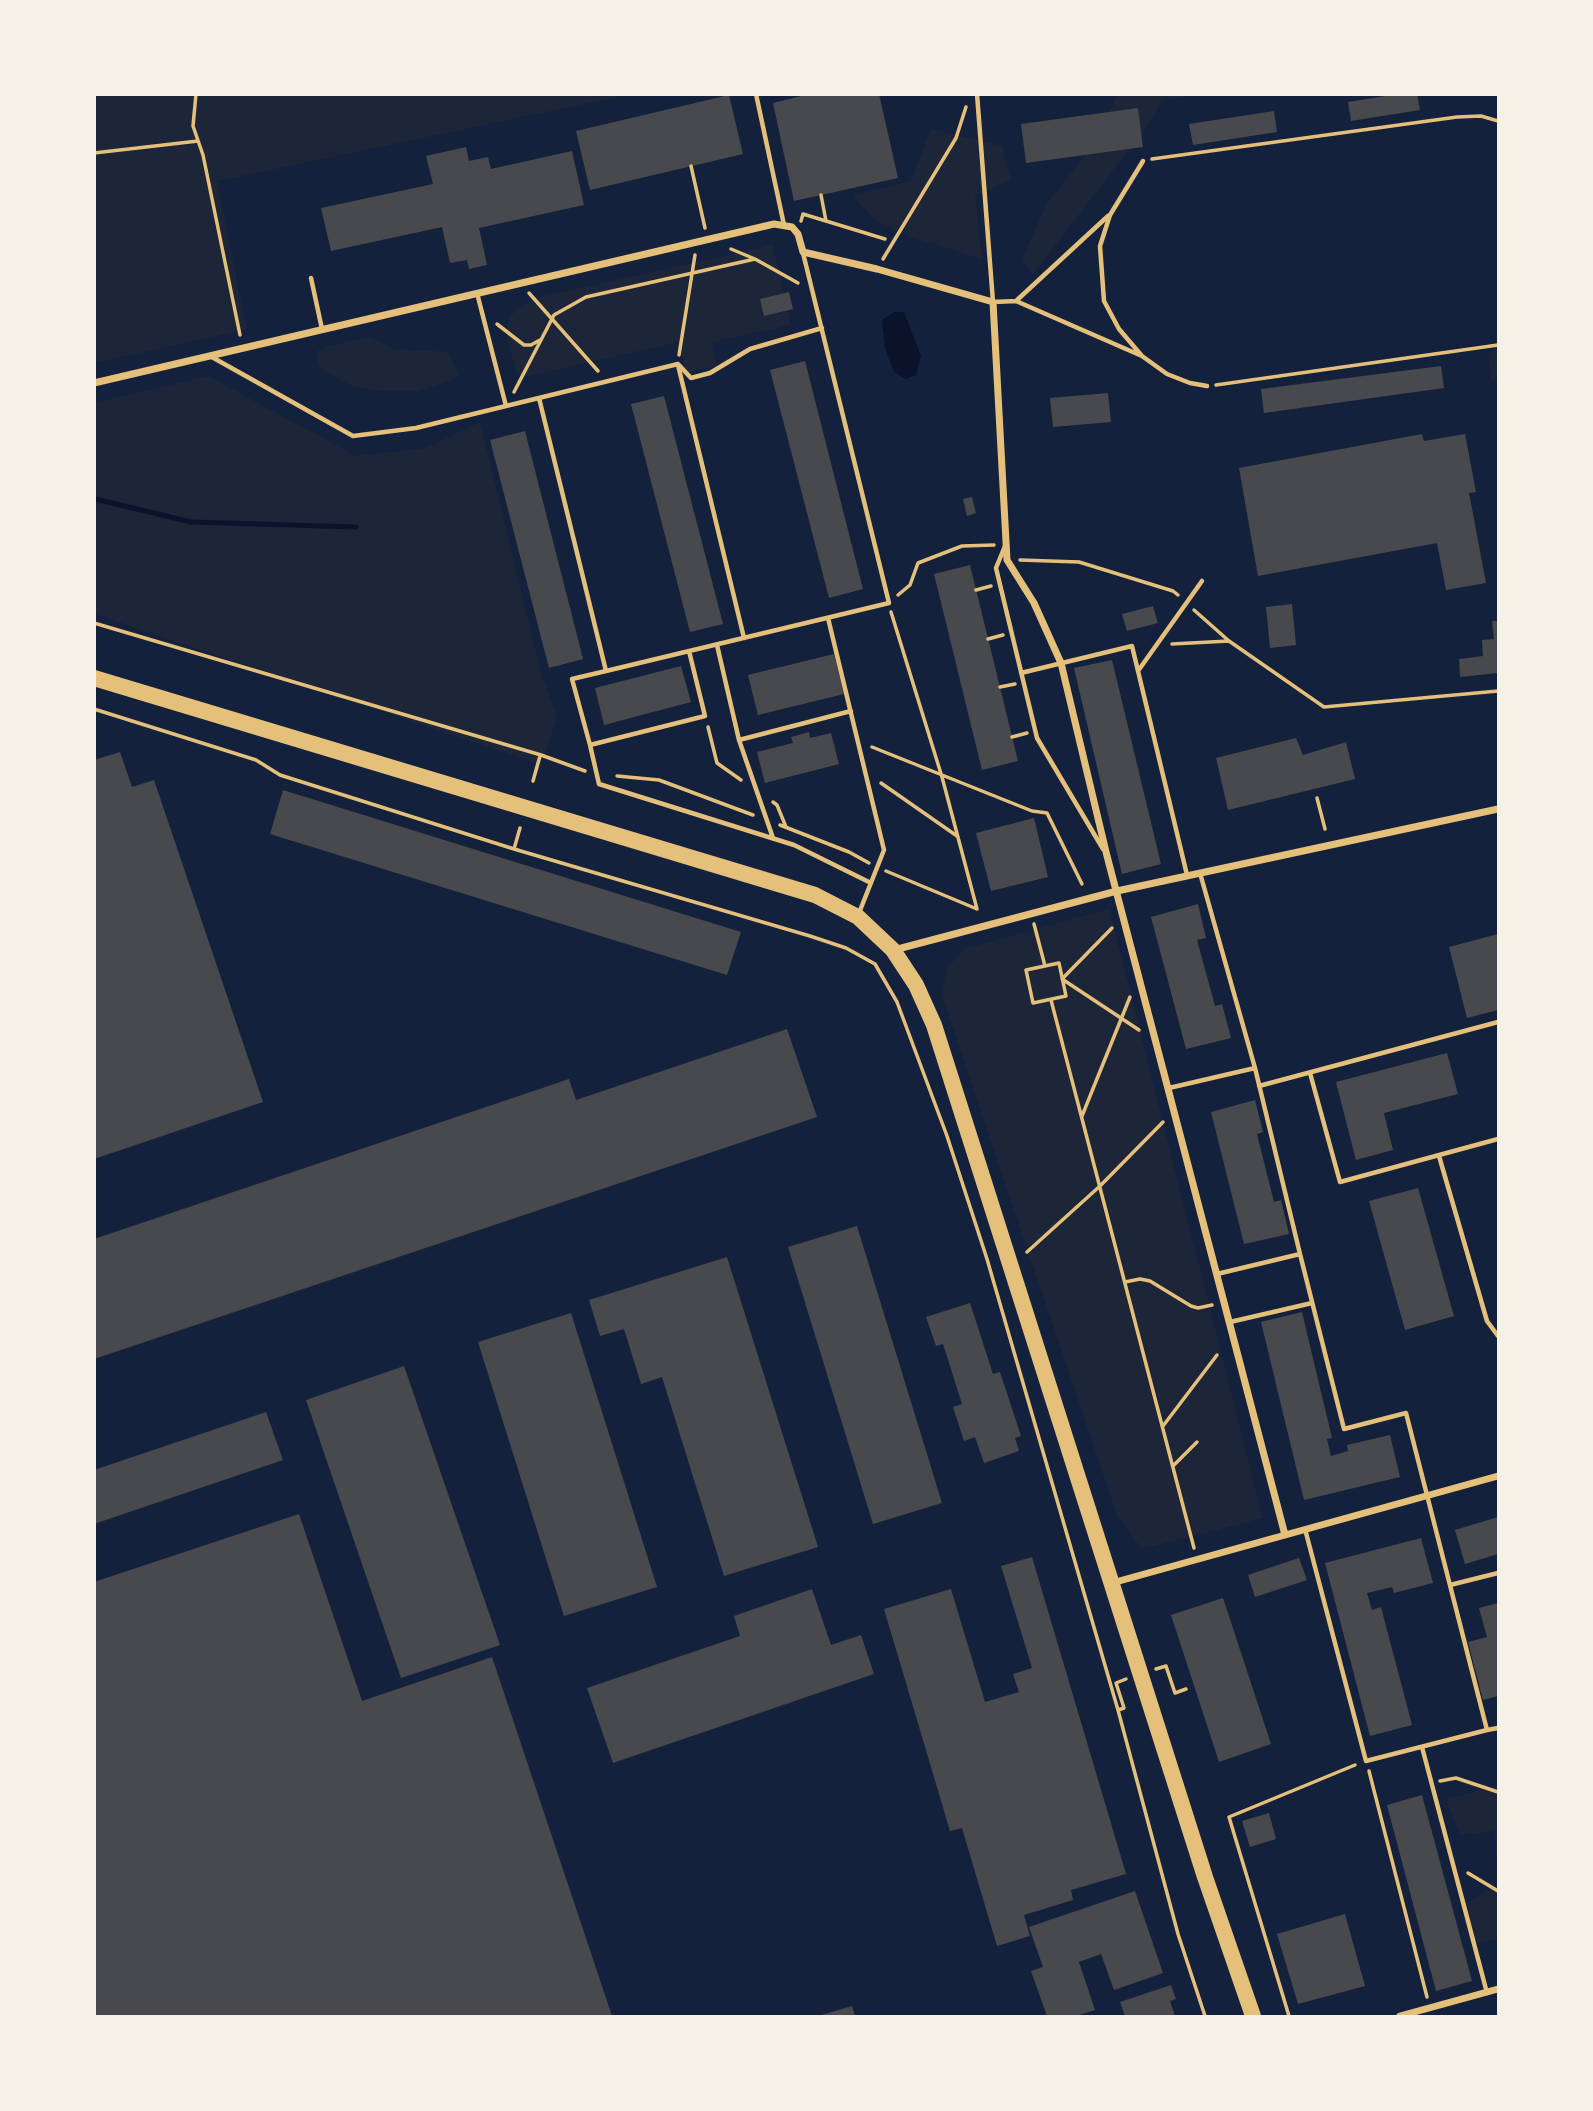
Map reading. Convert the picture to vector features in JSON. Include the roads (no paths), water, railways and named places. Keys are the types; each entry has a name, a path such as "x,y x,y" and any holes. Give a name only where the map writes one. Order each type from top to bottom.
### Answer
{"highway":[{"path":"94,678 816,895 858,916 893,950 916,985 934,1025 1087,1510 1252,2017"}],"street":[{"path":"94,383 774,224 792,227 798,234 803,251 993,302 1007,560 1034,603 1061,663 1107,856 1285,1535"},
{"path":"893,950 1117,891 1499,808"},
{"path":"1112,1583 1499,1476"},
{"path":"1400,2017 1499,1989"}],"lane":[{"path":"756,94 785,225"},
{"path":"977,94 993,302 1016,300 1142,356 1167,374 1207,386"},
{"path":"1142,356 1119,329 1104,301 1100,246 1110,215 1143,160"},
{"path":"1016,300 1110,215"},
{"path":"803,251 889,603 572,679 599,784 793,845 871,883"},
{"path":"310,278 322,329"},
{"path":"477,293 506,406"},
{"path":"678,364 691,378 710,373 750,349 822,328"},
{"path":"210,356 353,436 416,428 678,364"},
{"path":"678,364 744,638"},
{"path":"539,398 606,671"},
{"path":"1006,544 996,568 1037,738 1107,856"},
{"path":"1138,672 1202,581"},
{"path":"828,618 884,850 858,916"},
{"path":"717,644 739,740 773,839"},
{"path":"1021,673 1132,646 1188,876"},
{"path":"590,745 705,716 689,651"},
{"path":"739,740 851,711"},
{"path":"1200,873 1255,1068 1344,1429 1406,1413 1488,1730"},
{"path":"1259,1086 1499,1022"},
{"path":"1168,1088 1255,1068"},
{"path":"1310,1073 1340,1182 1499,1139"},
{"path":"1439,1156 1487,1321 1499,1336"},
{"path":"1216,1274 1300,1254"},
{"path":"1229,1322 1312,1303"},
{"path":"1305,1529 1366,1761 1499,1728"},
{"path":"1450,1585 1499,1573"},
{"path":"1422,1747 1487,1994"}],"waterway":[{"path":"95,499 191,522 356,527"}]}
